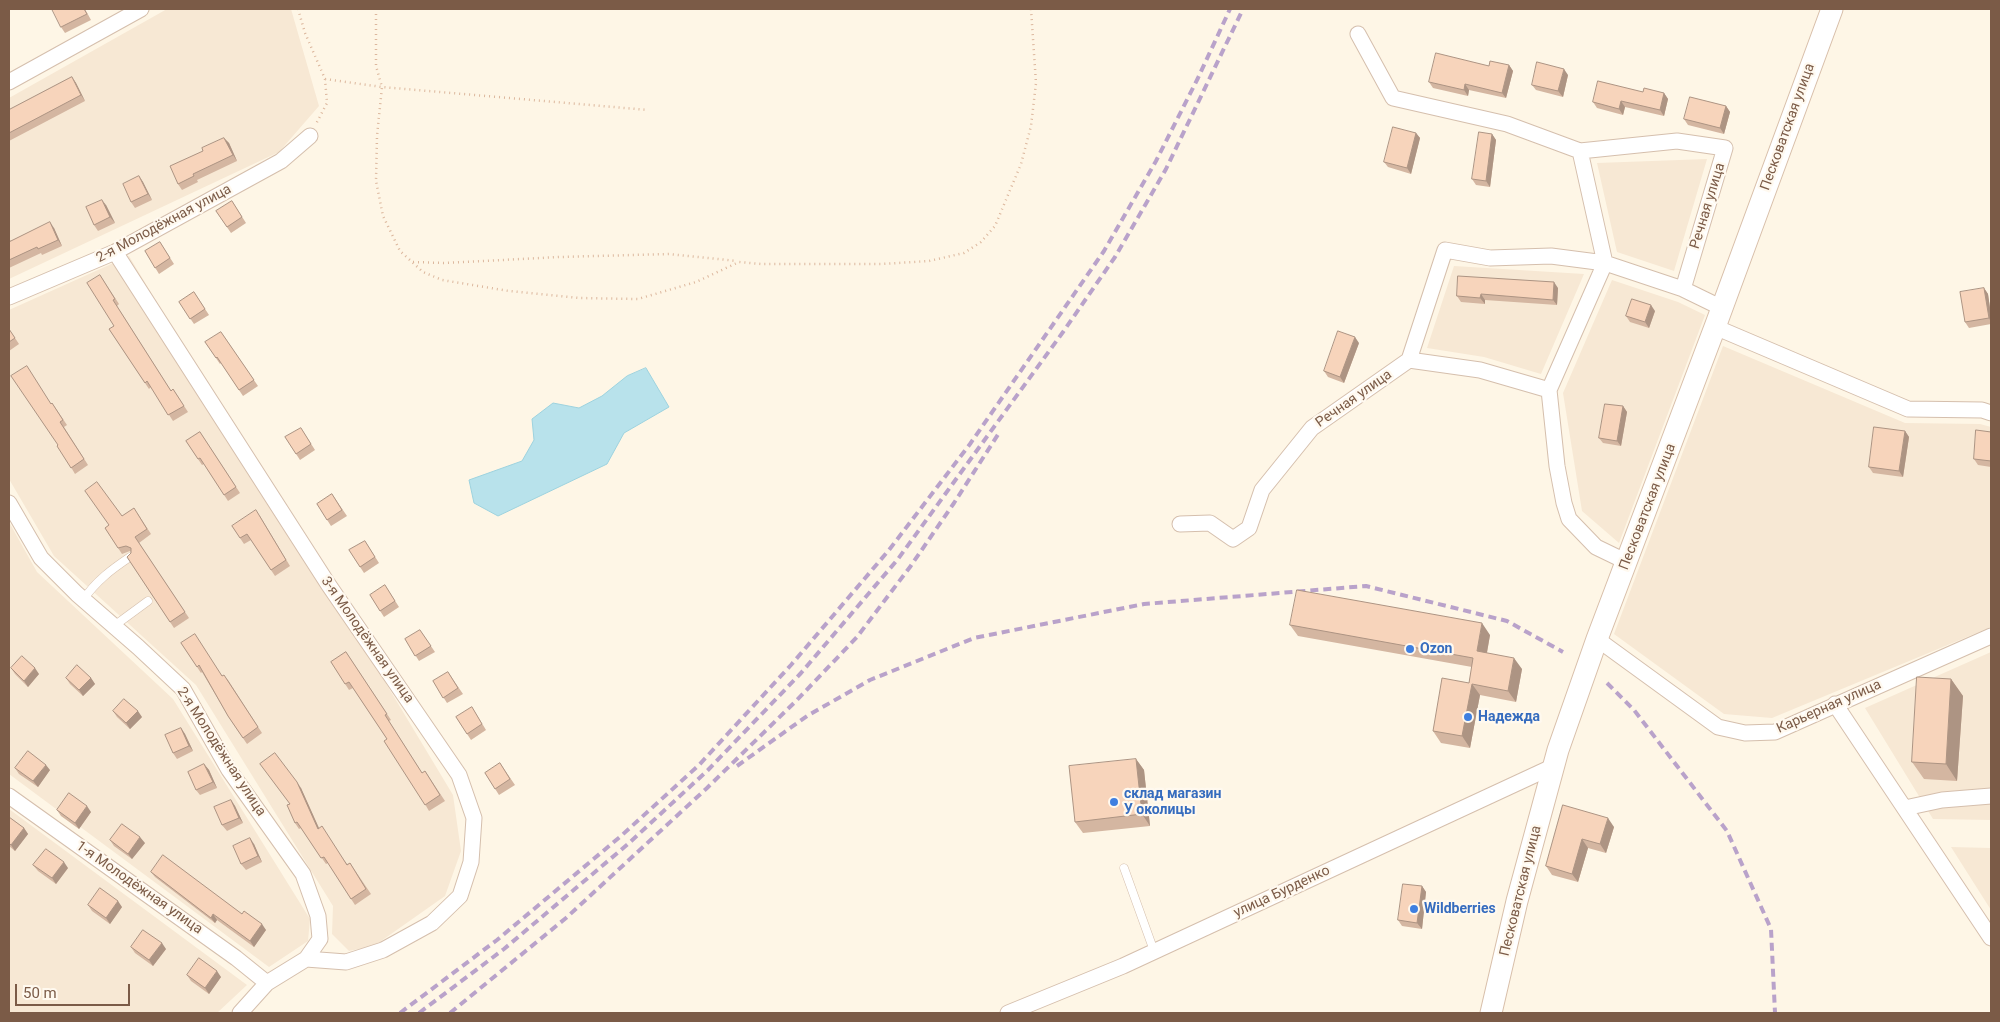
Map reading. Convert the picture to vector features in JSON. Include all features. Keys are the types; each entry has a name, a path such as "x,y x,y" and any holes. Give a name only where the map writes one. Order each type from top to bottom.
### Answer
{"main road":[{"name":"Песковатская улица","path":"1491,1013 1517,900 1554,766 1598,639 1719,318 1832,9"}],"street":[{"path":"9,82 141,9"},
{"name":"Речная улица","path":"1358,34 1393,98 1507,124 1580,151 1677,141 1726,148 1683,289"},
{"name":"2-я Молодёжная улица","path":"9,297 115,252 281,161 310,136"},
{"path":"1580,151 1605,263 1549,390 1557,466 1564,503 1570,518 1596,547 1627,562"},
{"path":"1549,390 1480,370 1409,360 1444,250 1490,258 1550,256 1605,263 1683,289 1719,318 1908,409 1982,410 1991,413"},
{"name":"3-я Молодёжная улица","path":"115,252 328,584 459,775 474,818 470,862 460,896 432,923 383,950 346,962 306,959"},
{"name":"Речная улица","path":"1180,524 1210,523 1232,539 1249,528 1262,490 1312,428 1409,360"},
{"name":"2-я Молодёжная улица","path":"9,503 41,558 83,600 183,689 230,770 303,874 318,916 320,939 306,959"},
{"name":"Карьерная улица","path":"1598,639 1718,727 1745,733 1775,732 1991,636"},
{"path":"1835,704 1991,938"},
{"name":"улица Бурденко","path":"1008,1013 1154,951 1554,766"},
{"name":"1-я Молодёжная улица","path":"9,796 236,958 267,983"},
{"path":"1905,808 1942,800 1991,796"},
{"path":"240,1013 267,983 306,959"}],"lane":[{"path":"83,600 99,580 130,557"},
{"path":"114,626 148,601"},
{"path":"1124,868 1154,951"}],"path":[{"path":"298,9 314,56 325,79 328,103 310,136"},
{"path":"376,9 376,66 382,87 376,136 376,181 382,216 400,251 423,272 442,280 510,291 579,298 638,300 696,282 739,262"},
{"path":"412,262 443,263 560,256 669,254 770,264 882,264 929,261 964,253 981,242 995,226 1021,164 1031,126 1036,83 1031,9"},
{"path":"325,79 382,87 648,110"}],"shaded area":[{"path":"167,9 291,9 319,106 279,152 9,279 9,98"},
{"path":"1707,159 1674,271 1617,252 1597,163"},
{"path":"129,256 453,795 461,851 445,896 374,946 349,951 332,934 333,906 196,685 54,556 9,479 9,310"},
{"path":"1454,266 1584,274 1541,374 1484,357 1427,348"},
{"path":"1612,280 1678,302 1705,315 1619,543 1582,511 1563,393"},
{"path":"1723,346 1905,423 1980,424 1991,427 1991,627 1772,718 1724,714 1614,634"},
{"path":"9,522 37,572 173,699 310,919 308,941 269,967 9,774"},
{"path":"1991,652 1991,820 1933,819 1865,708"},
{"path":"9,809 247,985 217,1013 9,1013"},
{"path":"1951,847 1991,848 1991,910"}],"water":[{"path":"646,368 669,407 624,433 607,464 498,516 474,503 469,480 522,461 534,440 532,419 553,403 579,408 602,396 627,376"}],"building":[{"path":"52,9 84,9 87,14 61,27"},
{"path":"1436,53 1489,66 1490,61 1509,65 1502,93 1465,84 1464,90 1429,82"},
{"path":"1537,62 1564,69 1558,91 1532,85"},
{"path":"72,77 81,95 9,133 9,110"},
{"path":"1598,81 1643,92 1644,88 1664,93 1660,110 1621,101 1619,109 1593,102"},
{"path":"1690,97 1726,106 1720,128 1684,119"},
{"path":"1393,127 1416,133 1407,168 1384,162"},
{"path":"1479,132 1492,134 1486,181 1472,179"},
{"path":"224,138 233,155 193,174 194,176 178,184 170,166 203,151 202,148"},
{"path":"139,176 148,194 131,202 123,184"},
{"path":"102,200 110,217 94,225 86,207"},
{"path":"232,201 242,217 227,227 216,211"},
{"path":"50,222 58,240 9,260 9,239 10,241"},
{"path":"160,242 170,258 155,268 145,251"},
{"path":"100,275 115,299 113,300 171,391 173,389 184,406 168,415 147,381 145,383 109,329 114,326 87,283"},
{"path":"1458,276 1554,282 1553,300 1481,294 1480,298 1457,296"},
{"path":"1984,288 1989,318 1965,322 1960,292"},
{"path":"194,292 205,309 190,319 179,302"},
{"path":"1632,299 1651,305 1645,322 1626,316"},
{"path":"9,329 15,338 9,342"},
{"path":"1338,331 1355,337 1340,377 1324,371"},
{"path":"221,332 254,380 239,390 205,342"},
{"path":"27,366 63,420 60,422 84,459 71,468 58,445 11,376"},
{"path":"1605,404 1623,406 1617,441 1599,438"},
{"path":"1874,427 1905,431 1899,471 1869,467"},
{"path":"301,428 311,444 296,454 285,437"},
{"path":"1976,430 1991,432 1991,461 1974,459"},
{"path":"200,432 236,487 224,495 200,458 198,459 186,441"},
{"path":"97,482 122,516 134,508 147,529 135,537 185,612 170,622 127,557 131,553 131,548 126,546 118,548 105,528 109,525 85,491"},
{"path":"332,494 342,510 327,520 317,504"},
{"path":"256,510 286,560 271,570 247,534 240,538 232,526"},
{"path":"365,541 375,557 360,567 349,550"},
{"path":"385,585 395,601 380,611 370,595"},
{"path":"1297,590 1482,623 1477,651 1514,658 1508,691 1472,684 1462,736 1433,731 1442,678 1469,683 1473,658 1290,625"},
{"path":"420,630 431,646 415,656 405,639"},
{"path":"195,634 258,727 243,738 199,665 197,667 181,643"},
{"path":"346,652 387,714 385,715 422,773 425,771 440,795 425,805 384,741 387,739 349,682 345,684 331,662"},
{"path":"22,656 35,668 24,681 11,668"},
{"path":"77,665 91,678 79,690 66,678"},
{"path":"448,672 458,688 443,698 433,681"},
{"path":"1917,677 1951,679 1946,764 1912,762"},
{"path":"124,699 138,711 126,723 113,711"},
{"path":"472,707 482,724 467,734 456,717"},
{"path":"181,728 189,746 173,753 165,735"},
{"path":"28,751 46,765 33,781 15,768"},
{"path":"275,753 297,782 318,829 322,826 347,865 350,863 366,889 351,899 324,857 321,858 297,822 295,823 287,805 290,804 260,764"},
{"name":"склад магазин У околицы","path":"1136,759 1142,814 1075,822 1069,766"},
{"path":"500,763 510,779 495,789 485,773"},
{"path":"204,764 213,782 196,790 188,772"},
{"path":"69,793 87,806 75,823 57,810"},
{"path":"231,800 239,818 222,825 214,807"},
{"path":"1563,805 1608,818 1600,844 1582,839 1572,874 1546,866"},
{"path":"9,817 24,828 11,845 9,843"},
{"path":"122,824 140,837 128,854 110,840"},
{"path":"250,838 258,856 241,864 233,846"},
{"path":"46,849 64,862 52,878 33,865"},
{"path":"163,855 242,914 244,911 262,924 250,941 213,914 211,918 151,872"},
{"name":"Wildberries","path":"1403,884 1422,886 1417,923 1398,920"},
{"path":"100,888 118,901 106,918 88,905"},
{"path":"143,930 162,943 149,960 131,947"},
{"path":"199,958 217,971 205,988 187,975"}],"railway":[{"path":"400,1013 497,940 621,836 699,765 791,665 889,550 970,444 1104,251 1156,161 1230,9"},
{"path":"419,1013 504,949 628,844 708,770 801,673 898,559 1063,332 1115,257 1166,169 1243,9"},
{"path":"450,1013 566,918 707,788 797,700 857,637 910,567 999,433"},
{"path":"737,766 807,716 870,680 974,638 1144,604 1366,586 1507,621 1563,652"},
{"path":"1607,683 1634,710 1727,831 1771,929 1775,1013"}],"place":[{"name":"Ozon","path":"1410,649"},
{"name":"Надежда","path":"1468,717"},
{"name":"склад магазин У околицы","path":"1114,802"},
{"name":"Wildberries","path":"1414,909"}]}
